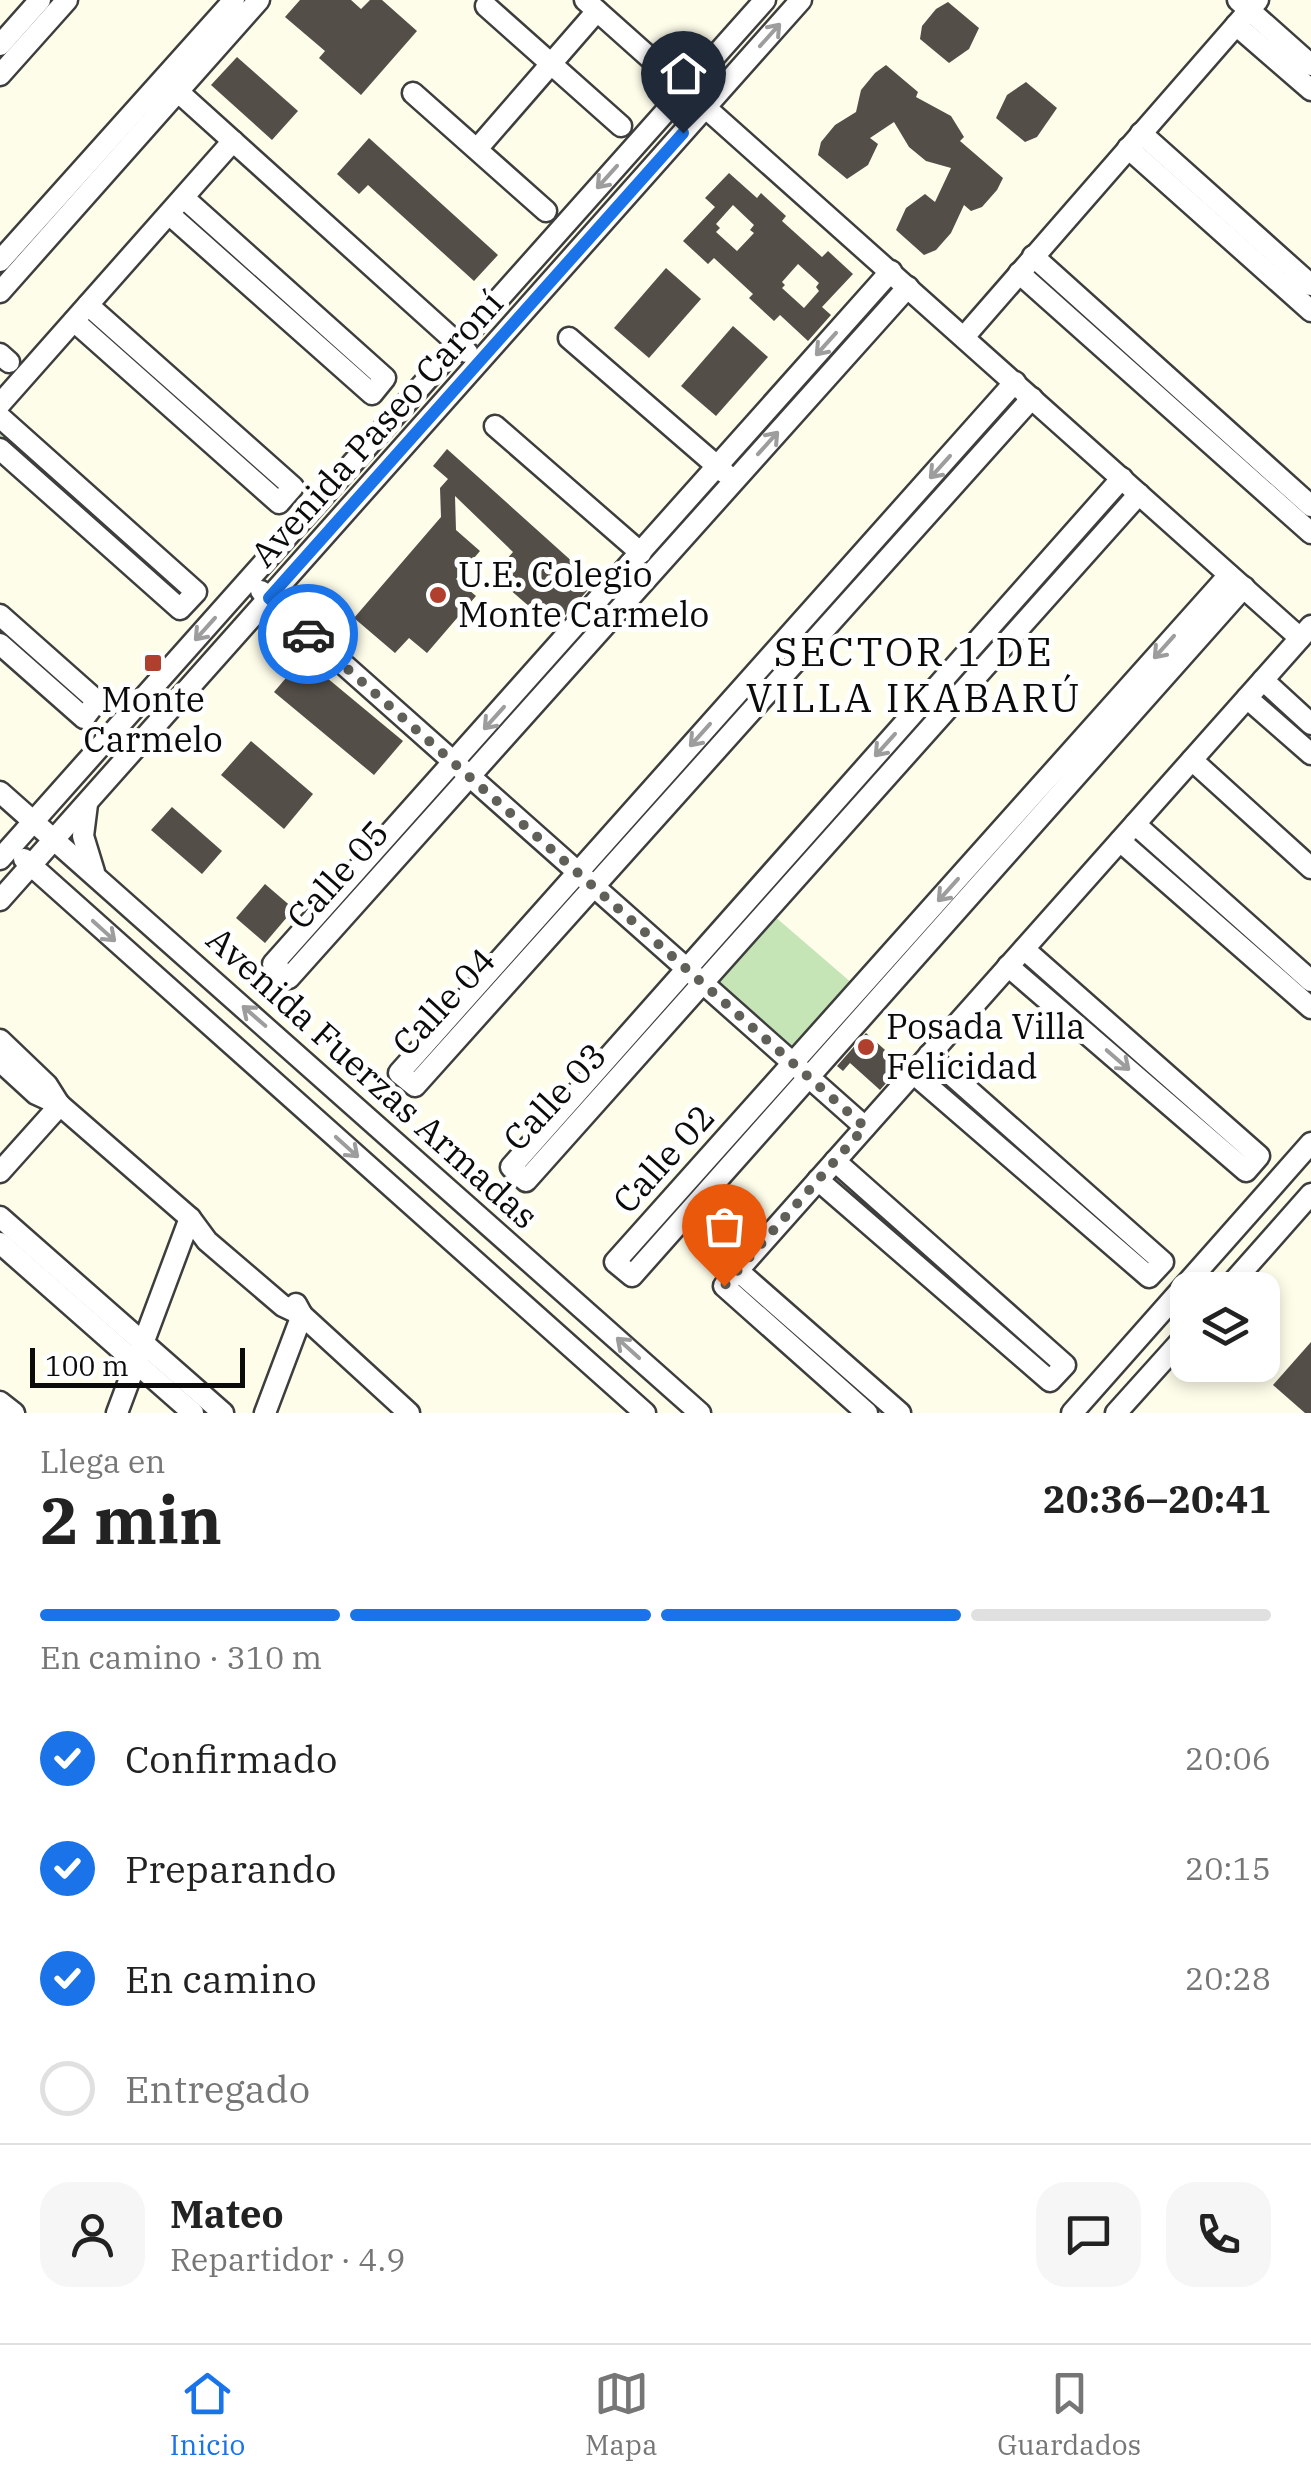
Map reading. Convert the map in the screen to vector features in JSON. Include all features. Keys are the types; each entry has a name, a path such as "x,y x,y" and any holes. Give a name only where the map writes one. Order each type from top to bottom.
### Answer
{"street":[{"path":"0,44 40,0"},
{"path":"0,75 66,0"},
{"path":"0,292 171,85 234,0"},
{"path":"0,261 259,0"},
{"name":"Avenida Paseo Caroní","path":"3,848 62,790 765,0"},
{"name":"Avenida Paseo Caroní","path":"0,900 801,0"},
{"path":"486,6 621,126"},
{"path":"476,149 552,64 591,6 1236,581 1306,632 731,1278"},
{"path":"1246,9 1311,65"},
{"path":"1246,9 1311,90"},
{"path":"964,337 1246,9"},
{"path":"171,85 478,363"},
{"path":"413,92 546,211"},
{"path":"1135,140 1308,298"},
{"path":"0,404 232,141"},
{"path":"176,206 385,378 372,394 176,206"},
{"path":"1033,256 1311,533"},
{"name":"Calle 05","path":"685,520 717,466 891,271"},
{"path":"1018,273 1311,506"},
{"name":"Calle 05","path":"343,902 649,554 734,481 908,287"},
{"path":"81,313 293,487 280,503 81,313"},
{"path":"569,338 734,481"},
{"name":"Calle 04","path":"1015,382 856,577 594,887 494,981 399,1072 415,1086 494,981 577,872 856,577 1032,398"},
{"path":"0,418 196,592 180,609 0,449"},
{"path":"495,426 649,554"},
{"name":"Calle 03","path":"618,1062 511,1168 526,1181 618,1062 949,673 1122,478"},
{"name":"Calle 03","path":"694,976 966,687 1139,494"},
{"path":"1035,576 1051,591"},
{"path":"248,580 865,1127"},
{"name":"Calle 02","path":"1065,773 809,1078 632,1276 615,1262 793,1063 1065,773 1236,581"},
{"path":"0,615 97,702 84,718 0,644"},
{"path":"949,673 966,687"},
{"path":"1263,680 1311,724"},
{"path":"1247,698 1311,754"},
{"path":"1192,760 1311,868"},
{"path":"1,793 14,799 34,800 62,790"},
{"name":"Avenida Fuerzas Armadas","path":"1,793 700,1413"},
{"path":"87,804 83,820 85,850 98,878"},
{"path":"1135,824 1311,982"},
{"path":"1120,841 1311,1008"},
{"name":"Avenida Fuerzas Armadas","path":"3,848 68,898 645,1413"},
{"path":"0,900 11,894 36,891 68,898"},
{"path":"1008,966 1246,1172 1259,1156 1024,948"},
{"path":"0,1040 47,1084 60,1105"},
{"path":"913,1073 1149,1277 1163,1262 929,1055"},
{"path":"0,1060 36,1094 60,1105 190,1218 210,1227 238,1250 409,1413"},
{"path":"0,1172 60,1105"},
{"path":"1072,1413 1311,1144"},
{"path":"818,1180 1050,1381 1065,1365 834,1162"},
{"path":"1242,1272 1311,1194"},
{"path":"0,1217 223,1413"},
{"path":"117,1413 190,1218"},
{"path":"0,1243 193,1413"},
{"path":"731,1278 867,1413"},
{"path":"731,1278 900,1413"},
{"path":"265,1413 302,1315"},
{"path":"1116,1413 1170,1353"}],"green space":[{"path":"0,417 196,592 180,609 0,449"},
{"path":"773,915 853,984 792,1051 713,980"},
{"path":"834,1161 1065,1365 1050,1381 819,1179"}],"building":[{"path":"300,0 351,0 361,9 370,0 382,0 417,31 361,95 319,58 325,51 285,17"},
{"path":"948,2 979,28 969,49 949,63 920,39 922,26"},
{"path":"237,57 298,111 272,140 211,85"},
{"path":"886,65 918,92 916,97 951,116 964,137 960,141 1003,178 982,207 971,211 964,205 951,233 936,250 924,255 896,230 906,208 925,194 935,202 951,168 926,161 909,147 894,122 870,138 878,144 868,165 847,179 818,155 821,142 835,125 856,112 861,90"},
{"path":"1026,82 1057,108 1037,137 1025,142 996,118 1007,95"},
{"path":"369,138 498,255 474,281 368,185 359,194 337,174"},
{"path":"729,173 757,198 761,193 786,216 782,221 822,257 828,251 853,274 822,307 831,315 808,341 780,315 774,321 749,298 753,294 714,258 708,264 683,241 715,207 705,198","holes":["733,205 754,225 750,230 754,233 737,251 716,232 720,228 716,224","798,264 819,283 819,291 804,308 782,288 782,282"]},
{"path":"666,268 701,299 649,358 614,328"},
{"path":"733,326 768,357 716,416 681,386"},
{"path":"447,449 595,582 554,628 493,575 513,552 455,496 456,530 480,551 456,579 476,596 427,653 409,638 395,653 354,618 441,517 440,488 448,479 433,466"},
{"path":"303,658 403,741 374,775 274,692"},
{"path":"251,741 313,794 284,829 221,775"},
{"path":"172,807 222,851 202,874 151,830"},
{"path":"265,884 294,909 265,943 236,918"},
{"name":"Posada Villa Felicidad","path":"866,1033 902,1065 880,1090 850,1063 843,1071 837,1066"},
{"path":"1311,1342 1311,1413 1305,1413 1273,1385 1280,1382 1280,1377"}],"way so far":[{"path":"308,634 865,1127 724,1286"}],"place":[{"name":"U.E. Colegio Monte Carmelo","path":"438,595"},
{"name":"Monte Carmelo","path":"153,663"},
{"name":"Posada Villa Felicidad","path":"866,1047"}],"district":[{"name":"SECTOR 1 DE VILLA IKABARÚ","path":"914,675"}],"route":[{"path":"308,634 269,598 683,133"}]}
